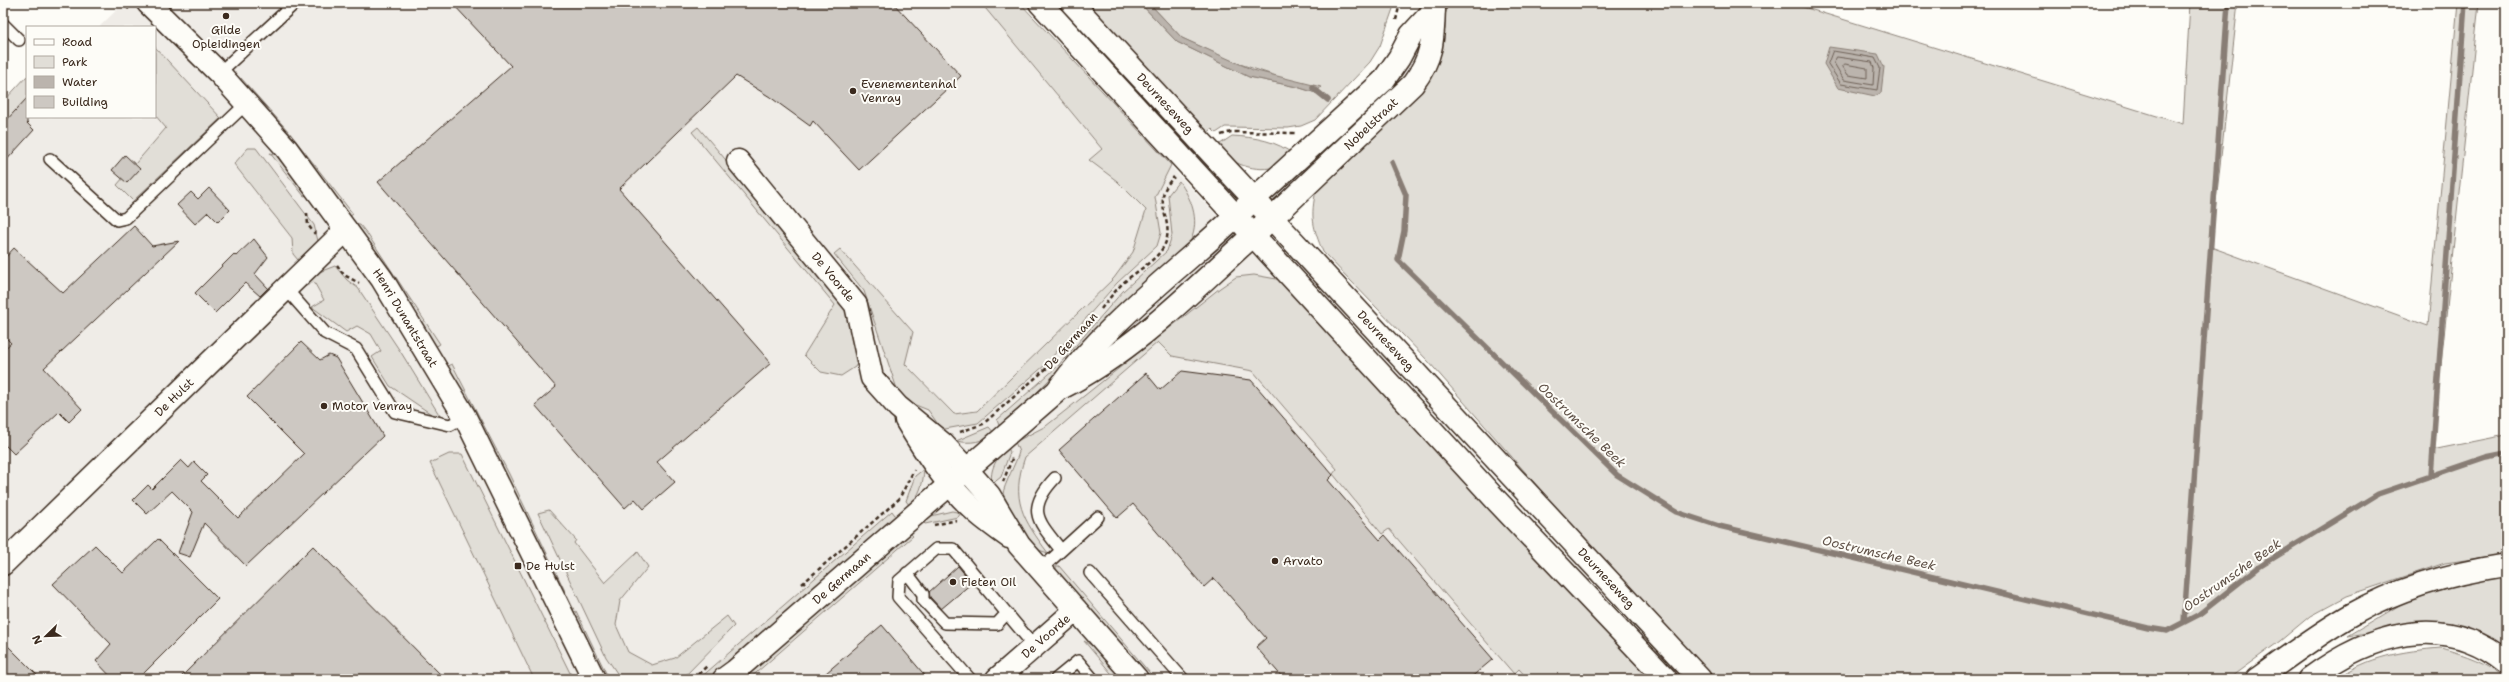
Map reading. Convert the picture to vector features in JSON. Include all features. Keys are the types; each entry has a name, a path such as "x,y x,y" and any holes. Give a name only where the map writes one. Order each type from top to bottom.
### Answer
{"main road":[{"name":"Henri Dunantstraat","path":"148,3 219,73 286,148 382,279 465,417 594,679"},
{"name":"Deurneseweg","path":"1040,3 1503,508 1666,679"},
{"name":"Deurneseweg","path":"1072,3 1271,219 1700,679"},
{"name":"Nobelstraat","path":"1236,217 1383,81 1399,58 1410,35 1434,7"},
{"name":"Nobelstraat","path":"1253,235 1409,90 1426,65 1432,50 1434,7"},
{"name":"De Voorde","path":"738,161 856,304 872,378 898,407 950,485 973,509 1019,545 1137,679"},
{"name":"De Germaan","path":"730,676 1057,391 1076,364 1100,339 1236,217"},
{"name":"De Hulst","path":"3,564 287,290 325,248 346,230"},
{"name":"De Germaan","path":"1057,391 1087,376 1113,358 1211,275 1253,235"},
{"name":"De Voorde","path":"930,455 967,470 989,495 1019,545"},
{"path":"2257,679 2298,648 2354,613 2397,594 2438,580 2506,565"},
{"name":"De Voorde","path":"997,679 1076,610"},
{"path":"2309,679 2342,656 2362,646 2406,633 2433,633 2457,636 2479,644 2506,662"}],"lane":[{"path":"219,73 295,3"},
{"path":"3,24 19,40"},
{"path":"50,159 118,220 126,218 246,104"},
{"path":"287,290 326,333 356,348 395,412 450,425 465,417"},
{"path":"1055,478 1047,487 1037,505 1037,516 1061,550"},
{"path":"1041,569 1098,517"},
{"path":"970,679 898,597 898,581 936,549 953,549 1035,647"},
{"path":"907,573 923,594 923,600 945,623 997,624 1007,613"},
{"path":"1090,573 1183,679"},
{"path":"1056,679 1078,661 1093,679"}],"path":[{"path":"1206,148 1218,136 1227,132 1300,133"},
{"name":"De Germaan","path":"1099,311 1123,284 1164,246 1167,235 1162,204 1163,194 1169,183 1188,164"},
{"name":"Henri Dunantstraat","path":"307,211 308,225 344,275 360,284 364,290"},
{"name":"De Germaan","path":"899,499 912,472 930,455 958,433 983,424 1052,363"}],"shaded area":[{"name":"De Hulst","path":"124,3 1018,3 1482,499 1625,679 3,679 3,120 26,117 156,118 156,26 100,26"}],"green space":[{"path":"981,3 1020,3 1171,165 1155,197 1161,233 1157,246 1117,283 1045,365 978,423 945,429 940,427 928,410 908,402 898,392 864,291 834,254 840,249 913,332 905,364 954,414 977,411 1114,278 1133,252 1146,210 1117,181 1089,160 1102,149"},
{"path":"1085,3 1140,3 1177,42 1249,77 1297,87 1316,93 1276,76 1234,62 1182,38 1149,3 1395,3 1380,46 1370,62 1315,120 1301,126 1288,128 1225,127 1216,133 1212,129 1206,134"},
{"path":"1446,3 1790,3 2183,124 2190,3 2238,3 2211,247 2428,326 2458,3 2479,3 2432,450 2506,435 2506,554 2445,563 2347,596 2310,616 2280,641 2228,679 1713,679 1574,528 1428,361 1323,252 1315,229 1313,215 1316,191 1435,62 1445,29"},
{"path":"156,48 221,118 133,201 117,185 166,128 156,116"},
{"path":"26,77 26,105 3,130 3,102"},
{"path":"241,78 289,132 353,214 349,217 241,86"},
{"path":"698,127 840,295 852,320 861,357 855,367 841,376 821,372 804,355 835,305 692,132"},
{"path":"1232,136 1249,137 1273,143 1288,150 1294,155 1280,165 1270,168 1261,169 1244,166 1228,158 1214,148"},
{"path":"248,148 256,148 314,225 318,241 298,260 293,254 292,238 234,164"},
{"path":"270,153 275,154 308,195 304,196"},
{"path":"1179,181 1187,194 1193,209 1195,224 1194,232 1186,249 1166,271 1106,323 1000,428 997,420 1057,367 1123,291 1167,251 1172,235 1168,195"},
{"path":"355,225 360,225 368,235 440,344 435,347"},
{"path":"335,266 347,280 358,288 402,354 440,416 437,418 390,386 372,357 381,351 371,334 357,326 346,332 312,307 324,300 314,282 302,288 301,286 314,274"},
{"path":"1254,275 1282,280 1653,679 1528,679 1519,669 1514,674 1389,529 1382,534 1333,474 1337,469 1253,371 1172,356 1158,342 1025,457 1019,485 1019,497 1026,519 1048,553 1032,548 1003,494 1019,452 1015,442 1046,426 1220,288 1236,277"},
{"path":"452,364 509,474 574,610 570,611 447,367"},
{"path":"989,427 994,433 986,438 972,442 956,441"},
{"path":"1008,448 1010,452 1001,477 992,484 991,479 993,469 997,459"},
{"path":"449,454 462,454 573,679 534,679 430,463"},
{"path":"924,469 920,489 910,506 906,501 915,476"},
{"path":"549,510 576,540 574,543 605,583 638,552 648,567 620,601 616,625 628,652 652,665 675,658 727,616 734,626 682,679 621,679 606,657 538,513"},
{"path":"892,511 897,518 711,679 699,679"},
{"path":"952,511 961,513 958,517 925,524 923,522 931,516"},
{"path":"909,532 913,536 749,679 744,679"},
{"path":"1056,566 1059,566 1155,679 1148,679 1138,670 1056,574"},
{"path":"2506,576 2506,652 2411,626 2348,636 2403,603 2438,590"},
{"path":"576,611 610,679 604,679 572,614"},
{"path":"1084,641 1093,646 1124,679 1116,679"},
{"path":"2441,648 2467,656 2484,664 2492,668 2506,679 2337,679 2361,665 2387,656"}],"water":[{"path":"1140,3 1149,3 1182,38 1253,70 1321,87 1316,93 1297,87 1249,77 1177,42"},
{"path":"1829,47 1878,54 1884,67 1881,93 1875,96 1838,88 1824,64"}],"building":[{"path":"452,3 893,3 961,76 859,170 813,121 810,126 770,97 736,76 619,189 771,363 657,462 675,482 644,509 635,499 625,508 535,405 556,387 378,182 511,66"},
{"path":"26,99 27,123 34,130 3,164 3,124"},
{"path":"125,155 140,169 127,183 112,170"},
{"path":"209,188 230,210 218,222 208,212 195,224 177,205 191,192 198,199"},
{"path":"134,226 152,246 179,241 44,368 82,409 69,422 59,412 14,454 3,443 3,350 11,343 3,335 3,260 14,248 63,293"},
{"path":"254,239 268,257 255,274 268,288 260,296 245,283 215,313 195,293 234,254 236,256"},
{"path":"301,342 320,360 329,355 336,358 383,436 246,566 204,523 190,557 178,553 193,512 172,491 147,514 133,500 148,485 152,489 181,460 189,468 194,462 207,475 201,481 238,518 304,454 247,397"},
{"path":"1182,371 1251,380 1333,475 1328,480 1380,540 1385,535 1493,659 1469,679 1284,679 1256,647 1266,638 1214,578 1204,587 1133,504 1117,518 1059,450 1146,373 1160,390"},
{"path":"158,539 218,599 138,679 113,679 96,661 111,644 53,584 95,545 123,573"},
{"path":"313,546 445,679 179,679"},
{"path":"958,566 972,583 941,609 930,597 929,592"},
{"path":"882,625 928,679 819,679"},
{"path":"3,641 41,679 3,679"}],"waterway":[{"path":"2184,622 2228,3"},
{"path":"2431,476 2465,3"},
{"name":"Oostrumsche Beek","path":"1313,88 1328,100"},
{"name":"Oostrumsche Beek","path":"1392,162 1406,195 1404,231 1398,260 1617,475 1676,512 1719,526 2148,628 2167,631 2198,615 2259,567 2378,494 2486,457 2506,453"}],"place":[{"name":"Gilde Opleidingen","path":"226,16"},
{"name":"Evenementenhal Venray","path":"853,91"},
{"name":"Motor Venray","path":"324,406"},
{"name":"Arvato","path":"1275,561"},
{"name":"De Hulst","path":"518,566"},
{"name":"Fieten Oil","path":"953,582"}]}
